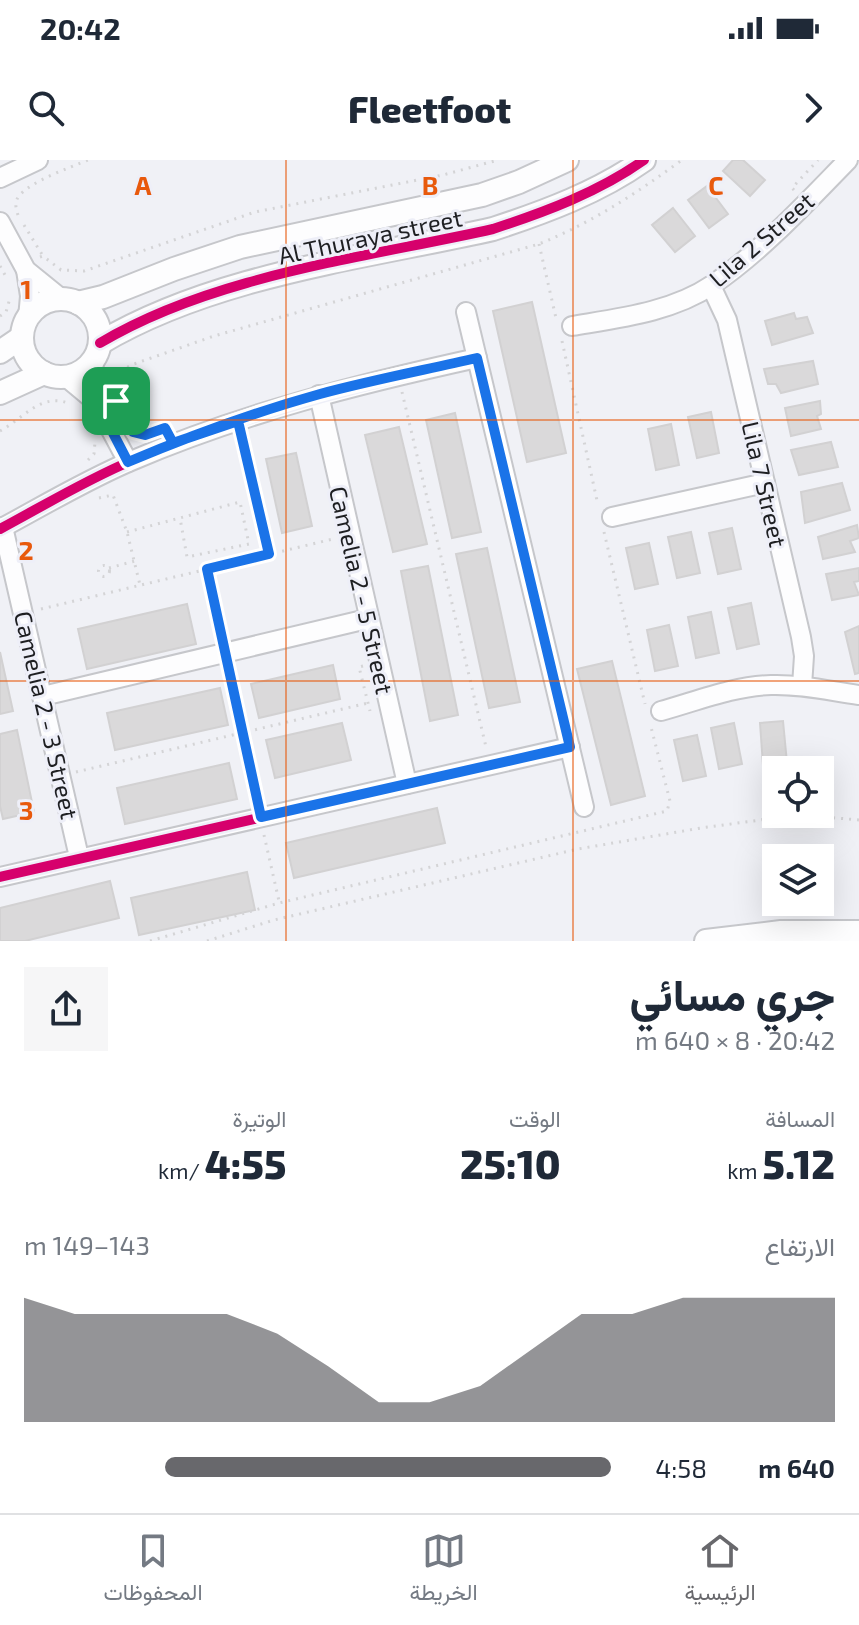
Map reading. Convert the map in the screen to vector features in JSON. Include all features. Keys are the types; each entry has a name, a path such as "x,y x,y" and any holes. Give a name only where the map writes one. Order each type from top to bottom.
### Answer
{"street":[{"path":"0,178 38,160"},
{"name":"Al Thuraya street","path":"70,301 103,297 240,247 482,195 567,160"},
{"name":"Al Thuraya street","path":"96,351 137,323 248,284 493,229 529,218 623,175 644,160"},
{"path":"850,160 859,163"},
{"name":"Lila 2 Street","path":"563,326 638,315 711,286 754,251 850,160"},
{"path":"0,222 25,268 30,296 25,328 26,354 36,369 55,375 98,405"},
{"path":"25,268 95,320 98,405 128,462"},
{"name":"Lila 7 Street","path":"711,286 727,320 803,647 802,686"},
{"path":"0,352 47,302 70,301"},
{"path":"466,312 584,807"},
{"path":"0,393 55,375 81,371 96,351"},
{"path":"2,528 128,462 238,421 319,395 477,358"},
{"name":"Camelia 2 - 5 Street","path":"319,395 367,619 407,784"},
{"path":"604,515 765,483"},
{"name":"Camelia 2 - 3 Street","path":"2,528 79,857"},
{"path":"43,696 367,619"},
{"path":"652,712 755,687 802,686 859,695"},
{"path":"0,877 570,747"},
{"path":"706,941 781,932 859,932"}],"path":[{"path":"88,160 36,184 18,197 15,205 43,256 61,270 84,271 255,212 443,175 498,160"},
{"path":"0,431 39,403 49,401 69,404 84,417 98,405 116,401 116,379 131,365 214,336 539,244 581,227 682,160"},
{"path":"150,941 279,903 667,811 671,804 563,326 539,244"},
{"path":"5,275 25,268 43,256"},
{"path":"0,266 8,283"},
{"path":"0,316 6,312 11,291"},
{"path":"398,376 490,766"},
{"path":"238,421 269,554"},
{"path":"94,437 94,454 80,464 99,499 113,495 127,532 140,585"},
{"path":"127,532 240,502 249,544 187,557 180,518"},
{"path":"24,613 348,535"},
{"path":"109,568 135,561"},
{"path":"207,569 279,903"},
{"path":"61,775 368,703"},
{"path":"207,941 274,920 578,849 775,818 859,820"}],"building":[{"path":"733,160 743,160 765,180 750,196 723,171"},
{"path":"707,186 728,214 709,228 688,200"},
{"path":"673,208 695,236 675,252 652,225"},
{"path":"532,302 566,453 527,462 493,311"},
{"path":"794,313 796,319 807,317 813,333 772,345 765,321"},
{"path":"813,361 818,384 781,393 776,384 768,384 764,369"},
{"path":"820,401 821,414 817,416 821,429 791,436 785,408"},
{"path":"711,412 719,453 697,458 688,417"},
{"path":"455,413 481,532 452,538 426,420"},
{"path":"671,424 679,465 656,470 648,429"},
{"path":"399,427 427,544 393,552 365,435"},
{"path":"831,442 838,467 799,475 791,450"},
{"path":"296,453 312,526 282,533 266,459"},
{"path":"842,483 850,510 805,523 801,492"},
{"path":"857,525 859,538 850,541 855,552 823,559 818,537"},
{"path":"732,528 741,569 718,574 709,533"},
{"path":"691,532 700,573 677,578 668,537"},
{"path":"649,543 658,584 635,589 626,548"},
{"path":"487,548 520,702 489,708 456,554"},
{"path":"428,566 458,715 430,721 401,571"},
{"path":"859,568 859,581 854,582 859,595 832,600 826,574"},
{"path":"751,603 759,644 737,649 728,608"},
{"path":"187,604 196,644 87,669 78,629"},
{"path":"711,612 719,653 696,658 688,617"},
{"path":"669,625 678,666 655,671 647,630"},
{"path":"859,626 859,673 855,674 845,632"},
{"path":"0,652 13,711 0,714"},
{"path":"612,661 645,796 611,805 577,669"},
{"path":"333,665 340,699 259,718 251,684"},
{"path":"220,688 228,725 115,750 107,713"},
{"path":"783,721 786,756 762,756 760,723"},
{"path":"342,723 351,760 275,778 266,740"},
{"path":"734,723 742,764 719,769 711,728"},
{"path":"17,730 34,812 3,819 0,806 0,734"},
{"path":"697,735 706,776 683,781 674,740"},
{"path":"229,763 237,799 125,824 117,788"},
{"path":"437,808 445,843 294,878 286,843"},
{"path":"247,872 255,910 139,935 131,898"},
{"path":"110,881 119,918 25,941 0,941 0,908"}],"cycle path":[{"path":"100,343 144,320 240,285 291,271 493,229 590,191 644,160"},
{"path":"0,529 114,468 216,428 345,389 477,358"},
{"path":"0,877 570,747"}],"route":[{"path":"116,401 100,408 128,462 173,443 238,421 319,395 477,358 570,747 261,817 207,569 269,554 238,421 173,443 165,428 145,435 133,432 116,401"}]}
